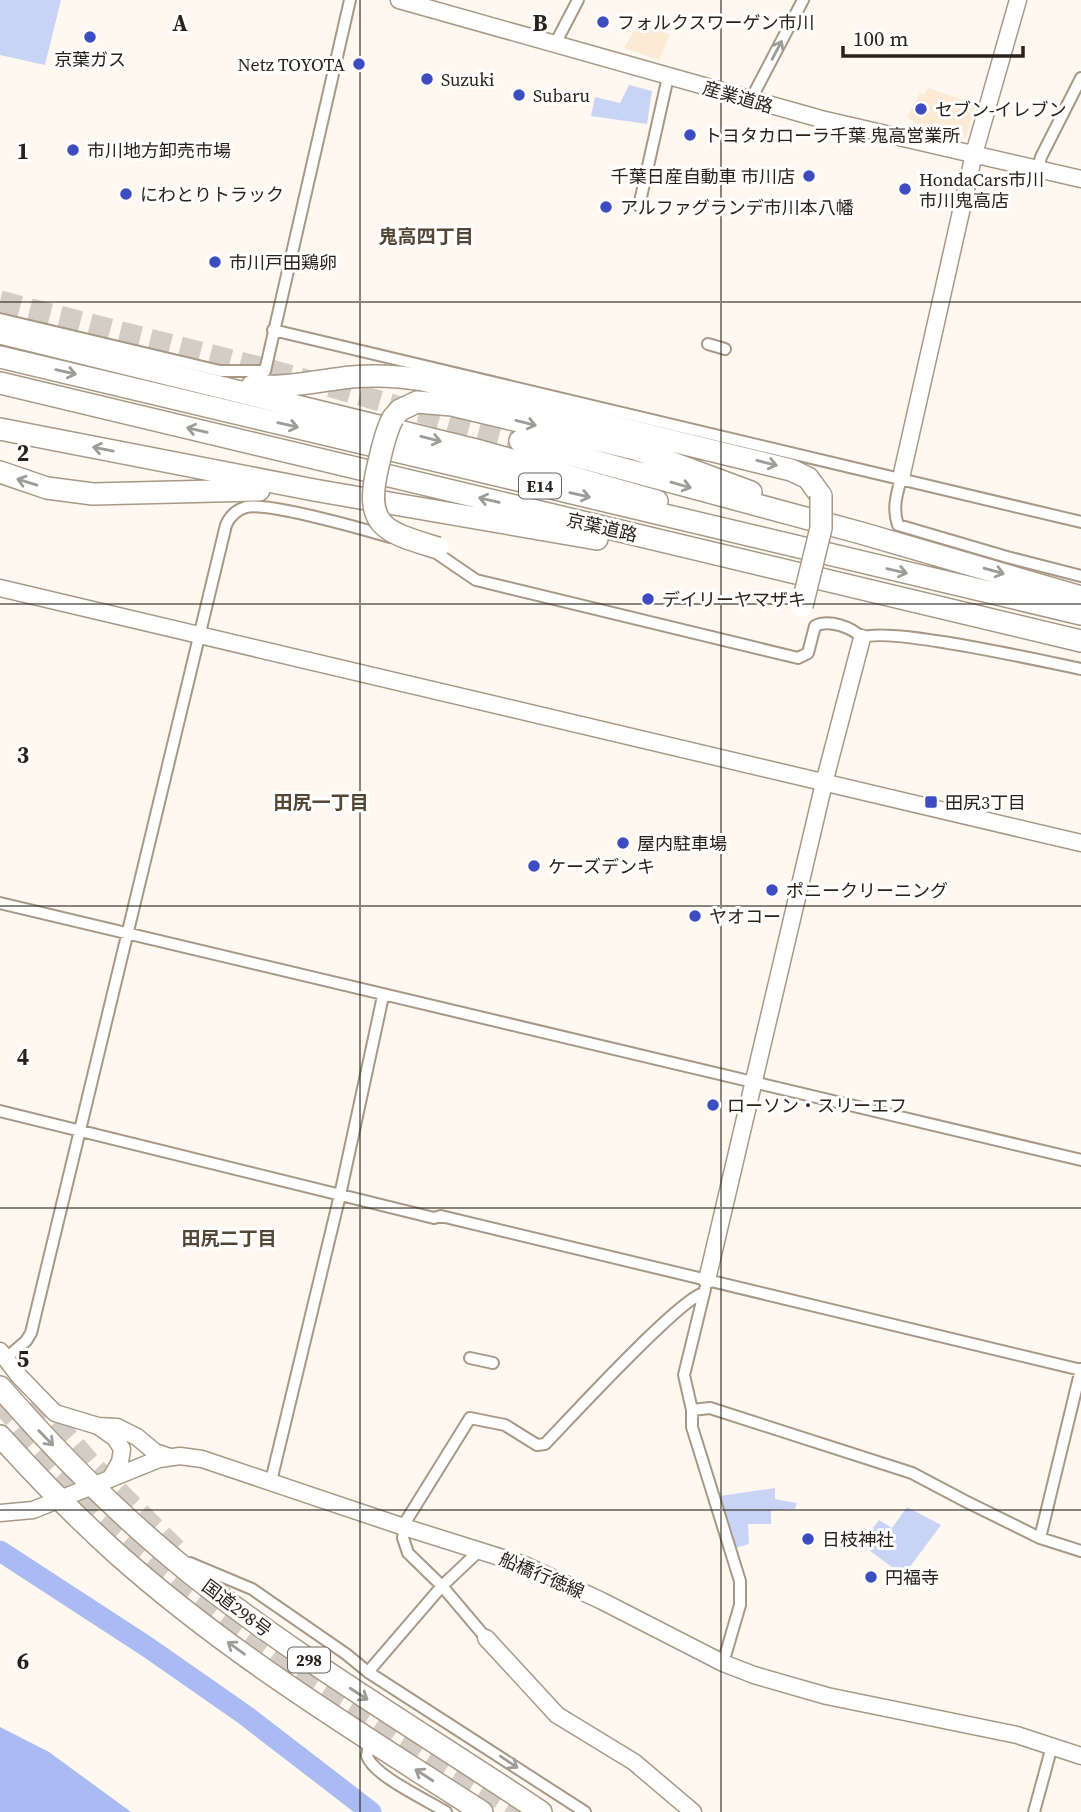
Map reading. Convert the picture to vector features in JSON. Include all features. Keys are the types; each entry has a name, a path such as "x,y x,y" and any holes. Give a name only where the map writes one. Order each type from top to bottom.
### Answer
{"highway":[{"path":"0,333 222,386 602,484 847,559"},
{"name":"京葉道路","path":"0,356 1081,614"},
{"path":"222,386 289,386 372,376 423,380 791,470 808,478 821,496 821,528 802,606"},
{"name":"京葉道路","path":"0,383 1081,641"},
{"path":"438,548 394,533 375,513 373,500 375,479 393,418 400,410 421,401 441,403 635,449 861,533"},
{"path":"0,429 314,490 794,573"},
{"path":"520,441 861,533 1081,597"},
{"path":"0,472 47,488 93,494 215,489 314,490"},
{"name":"国道298号","path":"0,1387 102,1483 160,1547 226,1600 313,1663 541,1812"},
{"name":"国道298号","path":"0,1436 118,1555 186,1611 272,1674 482,1812"}],"street":[{"path":"0,319 220,371 265,371 350,0"},
{"name":"産業道路","path":"399,0 750,101 1081,179"},
{"path":"555,44 578,0"},
{"path":"750,101 803,0"},
{"path":"1018,0 974,154 894,505 894,515 898,525 1081,576"},
{"path":"639,206 668,77"},
{"path":"1038,169 1081,78"},
{"path":"273,330 1081,522"},
{"path":"708,344 725,349"},
{"path":"170,1457 155,1451 137,1437 117,1427 98,1426 55,1413 2,1355 26,1341 31,1333 226,525 235,513 249,506 314,517 432,550 476,580 798,658 808,653 814,630 819,623 853,629 862,638"},
{"path":"0,588 1081,843"},
{"path":"723,1663 740,1605 740,1581 692,1427 692,1410 684,1375 824,783 862,638 869,634 878,634 922,638 1081,669"},
{"path":"0,903 1081,1160"},
{"path":"271,1481 340,1195 383,996"},
{"path":"0,1111 435,1218 441,1216 705,1286 1081,1370 1040,1538"},
{"path":"693,1812 625,1756 557,1715 442,1586 408,1553 404,1547 404,1527 470,1418 505,1425 537,1445 545,1444 670,1317 705,1286"},
{"path":"470,1358 493,1363"},
{"path":"692,1410 710,1408 912,1473 1040,1538 1081,1551"},
{"path":"98,1426 115,1438 121,1449 120,1462 102,1483"},
{"name":"船橋行徳線","path":"0,1513 26,1512 170,1457 202,1459 404,1527 507,1558 545,1573 723,1663 772,1682 1017,1735 1081,1756"},
{"path":"160,1547 209,1573 252,1589 368,1672 584,1812"},
{"path":"368,1672 442,1586 479,1551"},
{"path":"370,1740 367,1756 370,1763 423,1800 446,1812"},
{"path":"1034,1812 1052,1746"}],"shaded area":[{"path":"0,0 61,0 45,65 0,55"},
{"path":"639,22 670,35 659,60 624,48"},
{"path":"629,85 652,91 647,124 591,116 595,97 620,103"},
{"path":"928,88 976,104 966,138 928,129 907,118 920,93 924,95"},
{"path":"775,1488 775,1499 797,1503 795,1509 771,1510 771,1524 748,1524 749,1544 736,1548 720,1496"},
{"path":"907,1507 941,1525 906,1572 901,1574 861,1544 879,1520 892,1528"},
{"path":"0,1727 49,1752 131,1812 0,1812"}],"waterway":[{"path":"0,1551 146,1646 245,1715 371,1812"}],"tunnel":[{"path":"0,301 275,371 520,441"},
{"path":"35,1399 93,1466 176,1549"},
{"path":"0,1403 92,1502 203,1597 254,1636 360,1708 520,1812"}],"place":[{"name":"フォルクスワーゲン市川","path":"603,22"},
{"name":"京葉ガス","path":"90,37"},
{"name":"Netz TOYOTA","path":"359,64"},
{"name":"Suzuki","path":"427,79"},
{"name":"Subaru","path":"519,95"},
{"name":"セブン-イレブン","path":"921,109"},
{"name":"トヨタカローラ千葉 鬼高営業所","path":"690,135"},
{"name":"市川地方卸売市場","path":"73,150"},
{"name":"千葉日産自動車 市川店","path":"809,176"},
{"name":"HondaCars市川 市川鬼高店","path":"905,189"},
{"name":"にわとりトラック","path":"126,194"},
{"name":"アルファグランデ市川本八幡","path":"606,207"},
{"name":"市川戸田鶏卵","path":"215,262"},
{"name":"デイリーヤマザキ","path":"648,599"},
{"name":"田尻3丁目","path":"931,802"},
{"name":"屋内駐車場","path":"623,843"},
{"name":"ケーズデンキ","path":"534,866"},
{"name":"ポニークリーニング","path":"772,890"},
{"name":"ヤオコー","path":"695,916"},
{"name":"ローソン・スリーエフ","path":"713,1105"},
{"name":"日枝神社","path":"808,1539"},
{"name":"円福寺","path":"871,1577"}],"district":[{"name":"鬼高四丁目","path":"426,236"},
{"name":"田尻一丁目","path":"321,802"},
{"name":"田尻二丁目","path":"229,1238"}]}
